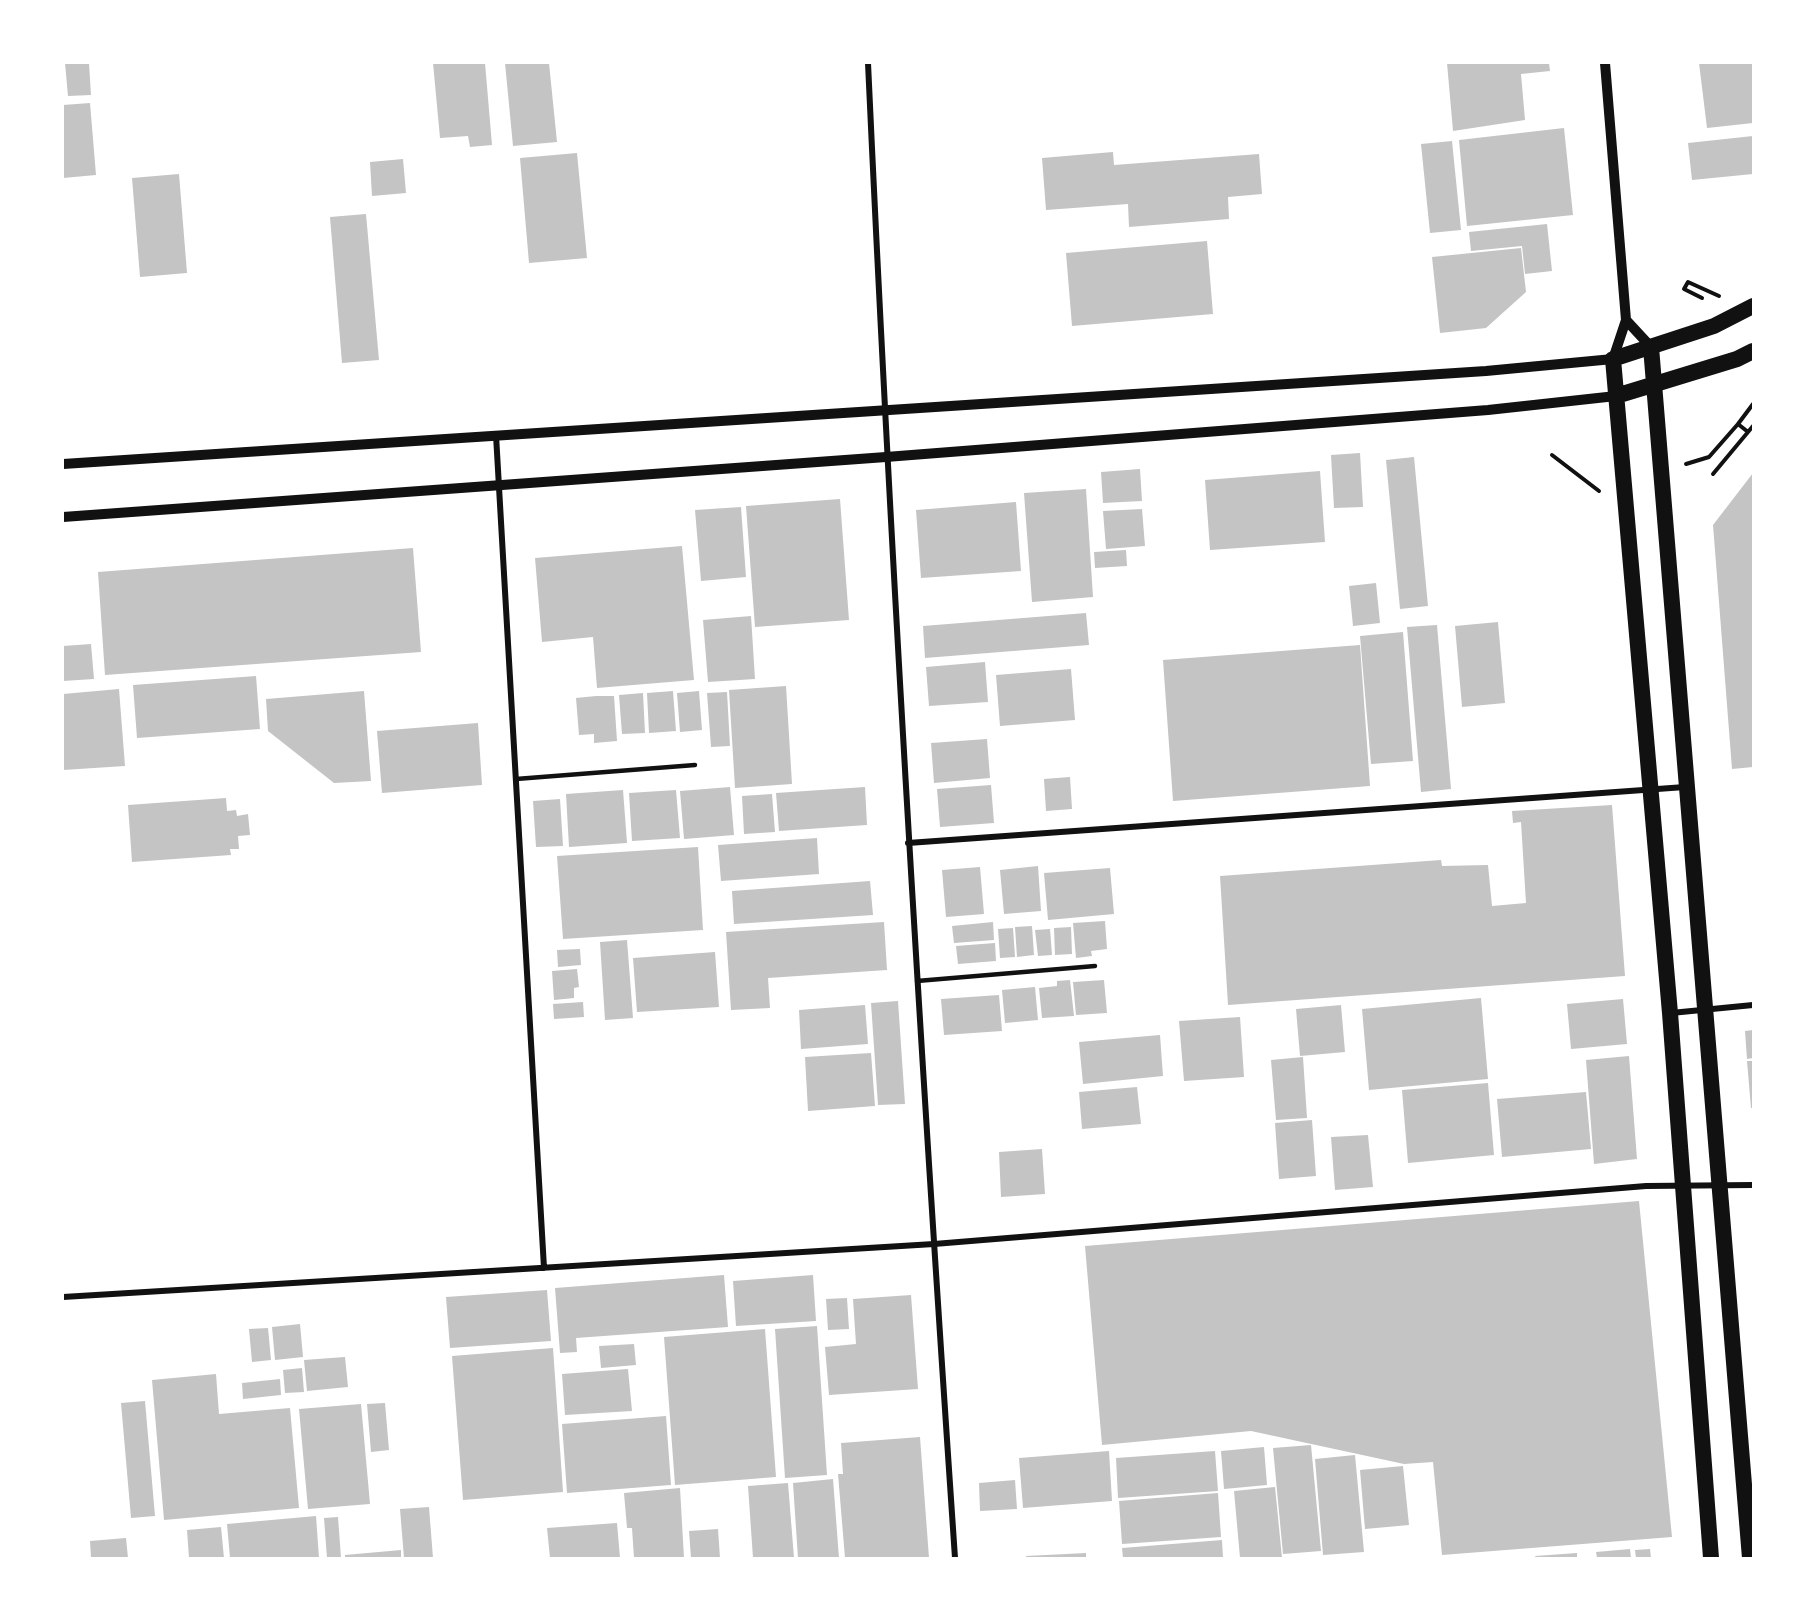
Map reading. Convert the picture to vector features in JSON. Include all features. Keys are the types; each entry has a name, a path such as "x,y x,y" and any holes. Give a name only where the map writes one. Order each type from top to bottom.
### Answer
{"highway":[{"path":"1711,1558 1670,1013 1613,359 1714,326 1753,306"},
{"path":"1651,347 1750,1558"},
{"path":"1616,396 1737,359 1753,351"}],"street":[{"path":"868,63 886,457 908,843 955,1558"},
{"path":"63,464 1486,371 1613,359 1626,320 1605,63"},
{"path":"1626,320 1651,347"},
{"path":"63,517 886,457 1488,410 1616,396"},
{"path":"496,435 497,486 544,1268"},
{"path":"908,843 1686,786"},
{"path":"1670,1013 1753,1005"},
{"path":"63,1297 934,1244 1634,1187 1753,1185"}],"lane":[{"path":"516,779 695,765"},
{"path":"917,981 1095,966"}],"path":[{"path":"1702,298 1684,289 1688,282 1722,298"},
{"path":"1738,424 1753,404"},
{"path":"1713,474 1753,426"},
{"path":"1552,455 1594,487"}],"building":[{"path":"65,63 89,63 91,95 68,96"},
{"path":"433,63 485,63 492,145 470,147 468,136 440,138"},
{"path":"505,63 549,63 557,142 513,146"},
{"path":"1447,63 1549,63 1550,71 1521,74 1525,120 1453,131"},
{"path":"1699,63 1753,63 1753,123 1707,128"},
{"path":"90,103 96,175 63,178 63,105"},
{"path":"1564,128 1573,215 1467,226 1459,140"},
{"path":"1753,136 1753,174 1692,180 1688,143"},
{"path":"1452,141 1461,230 1430,233 1421,144"},
{"path":"1113,152 1114,165 1259,154 1262,194 1228,197 1229,219 1129,227 1128,204 1046,210 1042,158"},
{"path":"577,153 587,258 529,263 520,158"},
{"path":"403,159 406,193 372,196 370,162"},
{"path":"179,174 187,273 140,277 132,178"},
{"path":"366,214 379,360 342,363 330,217"},
{"path":"1547,224 1552,271 1525,274 1522,246 1471,251 1469,232"},
{"path":"1207,241 1213,314 1072,326 1066,253"},
{"path":"1521,248 1526,292 1486,328 1440,333 1432,257"},
{"path":"1360,453 1363,507 1334,508 1331,455"},
{"path":"1414,457 1428,606 1400,609 1386,460"},
{"path":"1140,469 1142,501 1103,503 1101,472"},
{"path":"1320,471 1325,542 1210,550 1205,480"},
{"path":"1753,473 1753,767 1732,769 1713,525"},
{"path":"1086,489 1093,597 1032,602 1024,493"},
{"path":"840,499 849,620 755,627 746,506"},
{"path":"1016,502 1021,571 921,578 916,510"},
{"path":"741,507 746,577 701,581 695,510"},
{"path":"1142,509 1145,546 1106,549 1103,511"},
{"path":"682,546 694,680 597,688 593,637 542,642 535,558"},
{"path":"413,548 421,652 105,675 98,572"},
{"path":"1126,550 1127,566 1095,568 1094,552"},
{"path":"1376,583 1380,623 1353,626 1349,586"},
{"path":"1086,613 1089,645 925,658 923,626"},
{"path":"751,616 755,679 708,682 703,620"},
{"path":"1498,622 1505,703 1462,707 1455,626"},
{"path":"1437,625 1451,789 1421,792 1407,627"},
{"path":"1403,632 1413,761 1371,764 1360,636"},
{"path":"91,644 94,679 63,681 63,646"},
{"path":"1360,645 1370,786 1173,801 1163,660"},
{"path":"985,662 988,702 929,706 926,667"},
{"path":"1071,669 1075,720 1000,726 996,675"},
{"path":"256,676 260,729 137,738 133,685"},
{"path":"786,686 792,784 735,788 729,690"},
{"path":"119,689 125,766 63,770 63,694"},
{"path":"364,691 371,781 334,783 268,731 266,699"},
{"path":"673,691 676,731 649,733 647,693"},
{"path":"699,691 702,730 680,732 677,693"},
{"path":"727,692 730,746 711,747 707,693"},
{"path":"643,693 645,733 622,734 619,695"},
{"path":"614,696 617,741 594,743 594,734 579,735 576,698"},
{"path":"478,723 482,785 382,793 377,731"},
{"path":"987,739 990,778 934,783 931,743"},
{"path":"1070,777 1072,809 1046,811 1044,779"},
{"path":"991,785 994,823 940,827 937,789"},
{"path":"730,787 734,835 684,839 680,791"},
{"path":"865,787 867,825 779,831 776,793"},
{"path":"623,790 627,843 569,847 566,794"},
{"path":"676,790 680,838 632,841 629,793"},
{"path":"772,794 775,832 744,834 742,796"},
{"path":"226,798 227,811 236,810 237,816 248,814 250,835 238,836 239,849 230,849 231,855 132,862 128,805"},
{"path":"560,799 563,846 536,847 533,801"},
{"path":"1612,805 1625,976 1228,1005 1220,876 1441,860 1442,866 1488,865 1492,906 1526,903 1521,822 1513,823 1512,811"},
{"path":"817,838 819,874 721,881 718,845"},
{"path":"698,847 703,930 563,939 557,856"},
{"path":"1038,866 1041,911 1004,914 1000,870"},
{"path":"980,867 984,914 946,917 942,870"},
{"path":"1110,868 1114,914 1048,920 1044,873"},
{"path":"870,881 873,915 734,924 732,891"},
{"path":"1105,921 1107,949 1091,951 1092,956 1076,958 1073,923"},
{"path":"884,922 887,970 768,978 770,1008 731,1010 726,932"},
{"path":"993,922 994,940 954,943 952,926"},
{"path":"1032,926 1034,955 1017,957 1015,927"},
{"path":"1071,927 1072,954 1055,955 1054,928"},
{"path":"1013,928 1015,957 1000,958 998,929"},
{"path":"1050,929 1052,955 1038,956 1035,930"},
{"path":"627,940 633,1018 605,1020 600,942"},
{"path":"995,943 996,961 958,964 956,946"},
{"path":"580,949 581,965 558,967 557,950"},
{"path":"715,952 719,1007 637,1012 633,958"},
{"path":"577,969 579,987 574,988 574,998 554,1000 552,971"},
{"path":"1070,980 1074,1016 1042,1018 1039,988 1057,986 1057,981"},
{"path":"1104,980 1107,1013 1076,1015 1073,982"},
{"path":"1035,987 1038,1020 1005,1023 1002,990"},
{"path":"999,995 1002,1031 944,1035 941,999"},
{"path":"1481,998 1488,1079 1369,1090 1362,1009"},
{"path":"1623,999 1627,1044 1571,1049 1567,1004"},
{"path":"898,1001 905,1104 878,1105 871,1003"},
{"path":"583,1002 584,1017 554,1019 553,1004"},
{"path":"865,1005 868,1044 801,1049 799,1010"},
{"path":"1341,1005 1345,1052 1300,1056 1296,1009"},
{"path":"1240,1017 1244,1077 1184,1081 1179,1021"},
{"path":"1753,1030 1753,1058 1747,1059 1745,1031"},
{"path":"1160,1035 1163,1076 1083,1084 1079,1042"},
{"path":"871,1053 875,1106 808,1111 805,1057"},
{"path":"1629,1056 1637,1159 1594,1164 1586,1060"},
{"path":"1303,1057 1307,1118 1276,1120 1271,1060"},
{"path":"1747,1061 1753,1061 1753,1108 1751,1108"},
{"path":"1488,1083 1494,1155 1408,1163 1402,1090"},
{"path":"1137,1087 1141,1124 1082,1129 1079,1092"},
{"path":"1586,1092 1591,1149 1502,1157 1497,1099"},
{"path":"1312,1120 1316,1176 1279,1179 1275,1123"},
{"path":"1368,1135 1373,1187 1335,1190 1331,1137"},
{"path":"1042,1149 1045,1194 1001,1197 999,1152"},
{"path":"1639,1201 1672,1537 1442,1555 1433,1462 1404,1464 1251,1431 1102,1445 1085,1246"},
{"path":"724,1275 728,1327 576,1338 577,1352 560,1353 555,1288"},
{"path":"813,1275 816,1321 736,1326 733,1281"},
{"path":"547,1290 551,1341 450,1348 446,1297"},
{"path":"911,1295 918,1389 829,1395 825,1347 856,1344 853,1299"},
{"path":"847,1298 849,1329 828,1330 826,1299"},
{"path":"300,1324 303,1357 275,1360 272,1327"},
{"path":"817,1326 827,1475 785,1478 775,1329"},
{"path":"268,1328 271,1360 252,1362 249,1329"},
{"path":"765,1329 776,1477 675,1485 664,1337"},
{"path":"634,1344 636,1365 601,1368 599,1346"},
{"path":"553,1348 563,1492 463,1500 452,1356"},
{"path":"345,1357 348,1387 307,1391 304,1360"},
{"path":"302,1368 304,1392 285,1393 283,1370"},
{"path":"628,1369 632,1411 565,1415 562,1374"},
{"path":"216,1374 219,1414 290,1408 299,1508 164,1520 152,1380"},
{"path":"280,1379 281,1395 243,1399 242,1383"},
{"path":"145,1401 155,1516 131,1518 121,1403"},
{"path":"385,1403 389,1450 371,1452 367,1404"},
{"path":"361,1404 370,1504 308,1509 299,1409"},
{"path":"666,1416 671,1485 567,1493 562,1424"},
{"path":"920,1437 929,1558 845,1558 838,1474 843,1474 841,1443"},
{"path":"1311,1445 1321,1551 1283,1554 1273,1448"},
{"path":"1264,1447 1267,1485 1224,1489 1221,1451"},
{"path":"1109,1451 1112,1501 1023,1508 1019,1458"},
{"path":"1215,1451 1218,1491 1118,1498 1116,1458"},
{"path":"1355,1455 1364,1552 1323,1555 1315,1459"},
{"path":"1403,1466 1409,1525 1365,1529 1360,1470"},
{"path":"833,1479 839,1558 798,1558 793,1483"},
{"path":"1015,1480 1017,1509 980,1511 979,1483"},
{"path":"788,1483 794,1558 753,1558 748,1486"},
{"path":"1275,1487 1282,1558 1240,1558 1234,1491"},
{"path":"680,1488 684,1558 634,1558 632,1528 627,1528 624,1493"},
{"path":"1218,1493 1221,1537 1122,1544 1119,1501"},
{"path":"429,1507 433,1558 404,1558 400,1509"},
{"path":"316,1516 319,1558 230,1558 227,1524"},
{"path":"338,1517 341,1558 327,1558 324,1518"},
{"path":"617,1523 620,1558 550,1558 547,1528"},
{"path":"221,1527 224,1558 189,1558 187,1530"},
{"path":"718,1529 720,1558 691,1558 689,1531"},
{"path":"126,1538 128,1558 91,1558 90,1541"},
{"path":"1222,1540 1223,1558 1123,1558 1122,1548"},
{"path":"1630,1549 1631,1558 1597,1558 1596,1552"},
{"path":"1650,1549 1651,1558 1636,1558 1635,1550"},
{"path":"401,1550 401,1558 345,1558 345,1555"},
{"path":"1086,1553 1086,1558 1026,1558 1026,1556"},
{"path":"1577,1553 1577,1558 1536,1558 1535,1556"}]}
